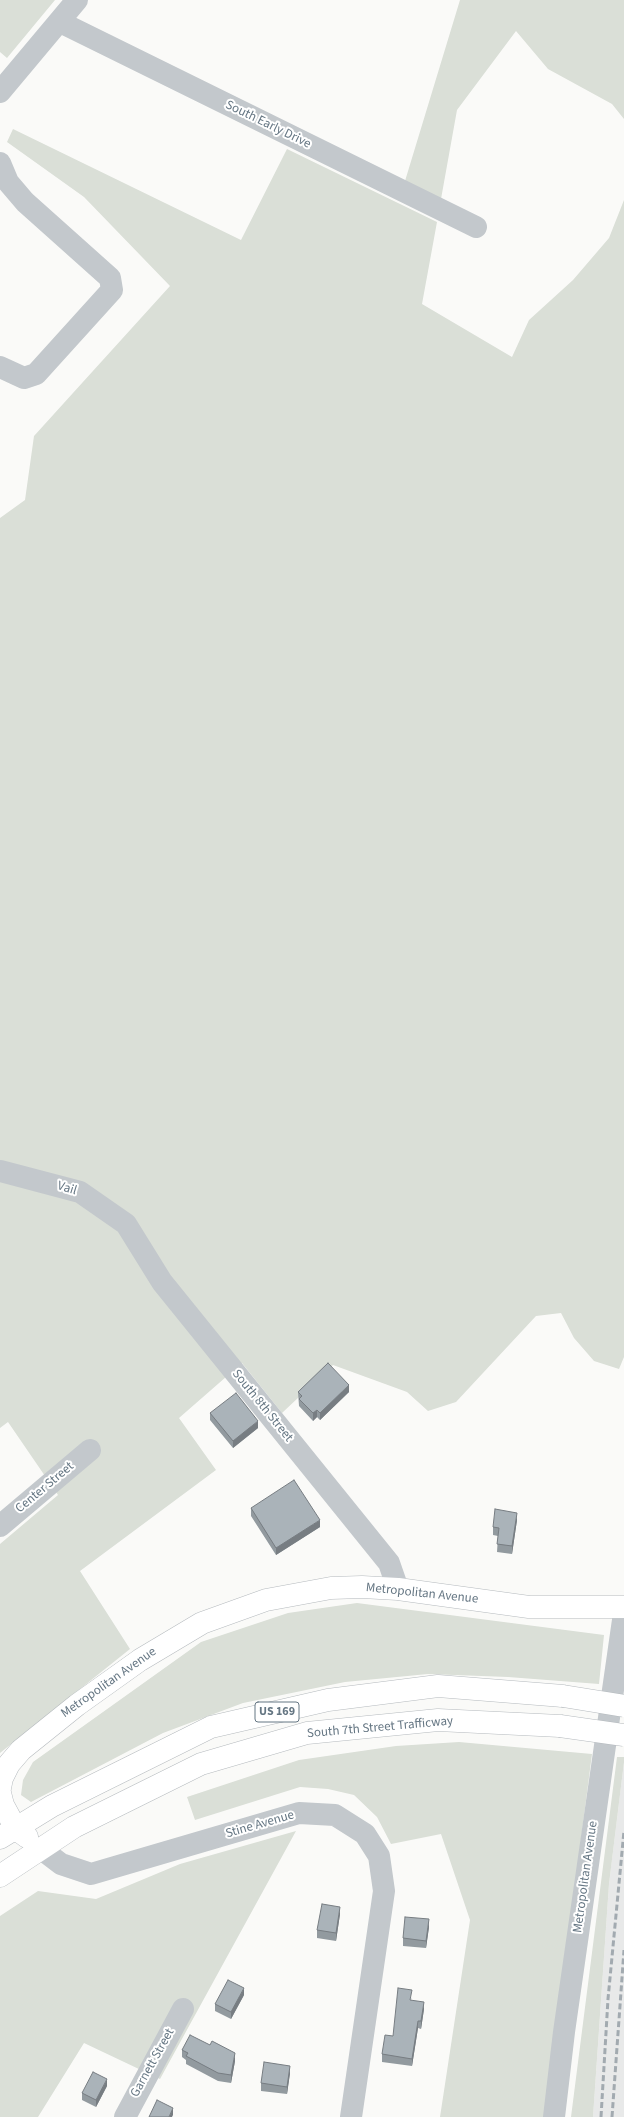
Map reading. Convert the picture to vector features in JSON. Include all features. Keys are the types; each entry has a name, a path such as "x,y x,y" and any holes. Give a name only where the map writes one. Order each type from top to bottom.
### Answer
{"main road":[{"name":"Metropolitan Avenue","path":"0,1788 2,1778 9,1764 36,1736 140,1660 202,1623 266,1600 303,1592 362,1586 398,1589 529,1607 624,1608"},
{"name":"US 169","path":"8,1833 52,1806 211,1727 328,1700 438,1686 563,1696 624,1706"},
{"name":"South 7th Street Trafficway","path":"0,1876 40,1848 74,1827 201,1764 307,1733 438,1720 560,1726 624,1735"},
{"path":"0,1793 8,1833 40,1848"}],"street":[{"path":"0,92 77,0"},
{"name":"South Early Drive","path":"60,22 476,228"},
{"path":"0,163 8,182 25,202 110,278 112,290 36,374 24,378 0,367"},
{"name":"Vail","path":"0,1171 80,1192 126,1224"},
{"name":"South 8th Street","path":"126,1224 162,1282 389,1563 398,1589"},
{"name":"Center Street","path":"0,1526 90,1450"},
{"name":"Metropolitan Avenue","path":"554,2117 564,2032 624,1613"},
{"name":"Stine Avenue","path":"40,1848 61,1864 90,1874 299,1813 335,1815 365,1834 379,1856 384,1891 351,2117"},
{"name":"Garnett Street","path":"125,2117 182,2009"}],"shaded area":[{"path":"0,0 55,0 7,58 0,52"},
{"path":"460,0 624,0 624,119 612,104 548,69 516,31 457,110 441,199 405,181"},
{"path":"13,129 241,240 287,149 437,222 422,304 512,357 529,320 573,280 609,238 624,200 624,1357 619,1369 594,1361 574,1338 561,1313 536,1316 456,1402 428,1411 407,1392 333,1365 282,1413 242,1363 179,1418 216,1470 80,1571 130,1649 0,1753 0,1544 58,1495 8,1422 0,1428 0,518 25,500 34,436 170,286 84,197 7,142"},
{"path":"357,1603 604,1635 599,1684 508,1677 428,1674 345,1682 243,1703 163,1733 31,1802 21,1795 23,1780 33,1762 201,1642 288,1613"},
{"path":"459,1742 592,1754 545,2117 440,2117 470,1920 441,1834 391,1844 377,1817 354,1795 328,1789 300,1787 195,1820 187,1797 299,1760 396,1746"},
{"path":"617,1757 624,1757 624,1762 609,1884 593,2117 571,2117"},
{"path":"624,1762 624,2117 593,2117 609,1884"},
{"path":"296,1831 160,2079 84,2043 38,2117 0,2117 0,1916 38,1891 96,1899 180,1864"}],"building":[{"path":"328,1363 349,1385 320,1413 317,1410 313,1413 299,1399 302,1396 298,1392"},
{"path":"236,1393 258,1421 233,1441 210,1413"},
{"path":"294,1480 320,1520 276,1548 251,1508"},
{"path":"495,1509 517,1513 512,1546 497,1544 499,1528 493,1527"},
{"path":"322,1904 340,1907 336,1933 317,1930"},
{"path":"405,1917 429,1919 426,1941 403,1938"},
{"path":"228,1980 244,1988 231,2012 215,2004"},
{"path":"398,1988 412,1990 410,2000 424,2002 421,2021 418,2021 412,2059 382,2054 385,2035 393,2036"},
{"path":"190,2035 210,2045 212,2041 235,2053 231,2075 218,2073 186,2056 188,2053 182,2050"},
{"path":"264,2062 290,2066 287,2087 261,2083"},
{"path":"93,2072 107,2079 96,2100 82,2093"},
{"path":"157,2100 173,2108 169,2117 149,2117"}],"railway":[{"path":"601,2117 608,1999 624,1831"},
{"path":"612,2117 624,1950"}]}
